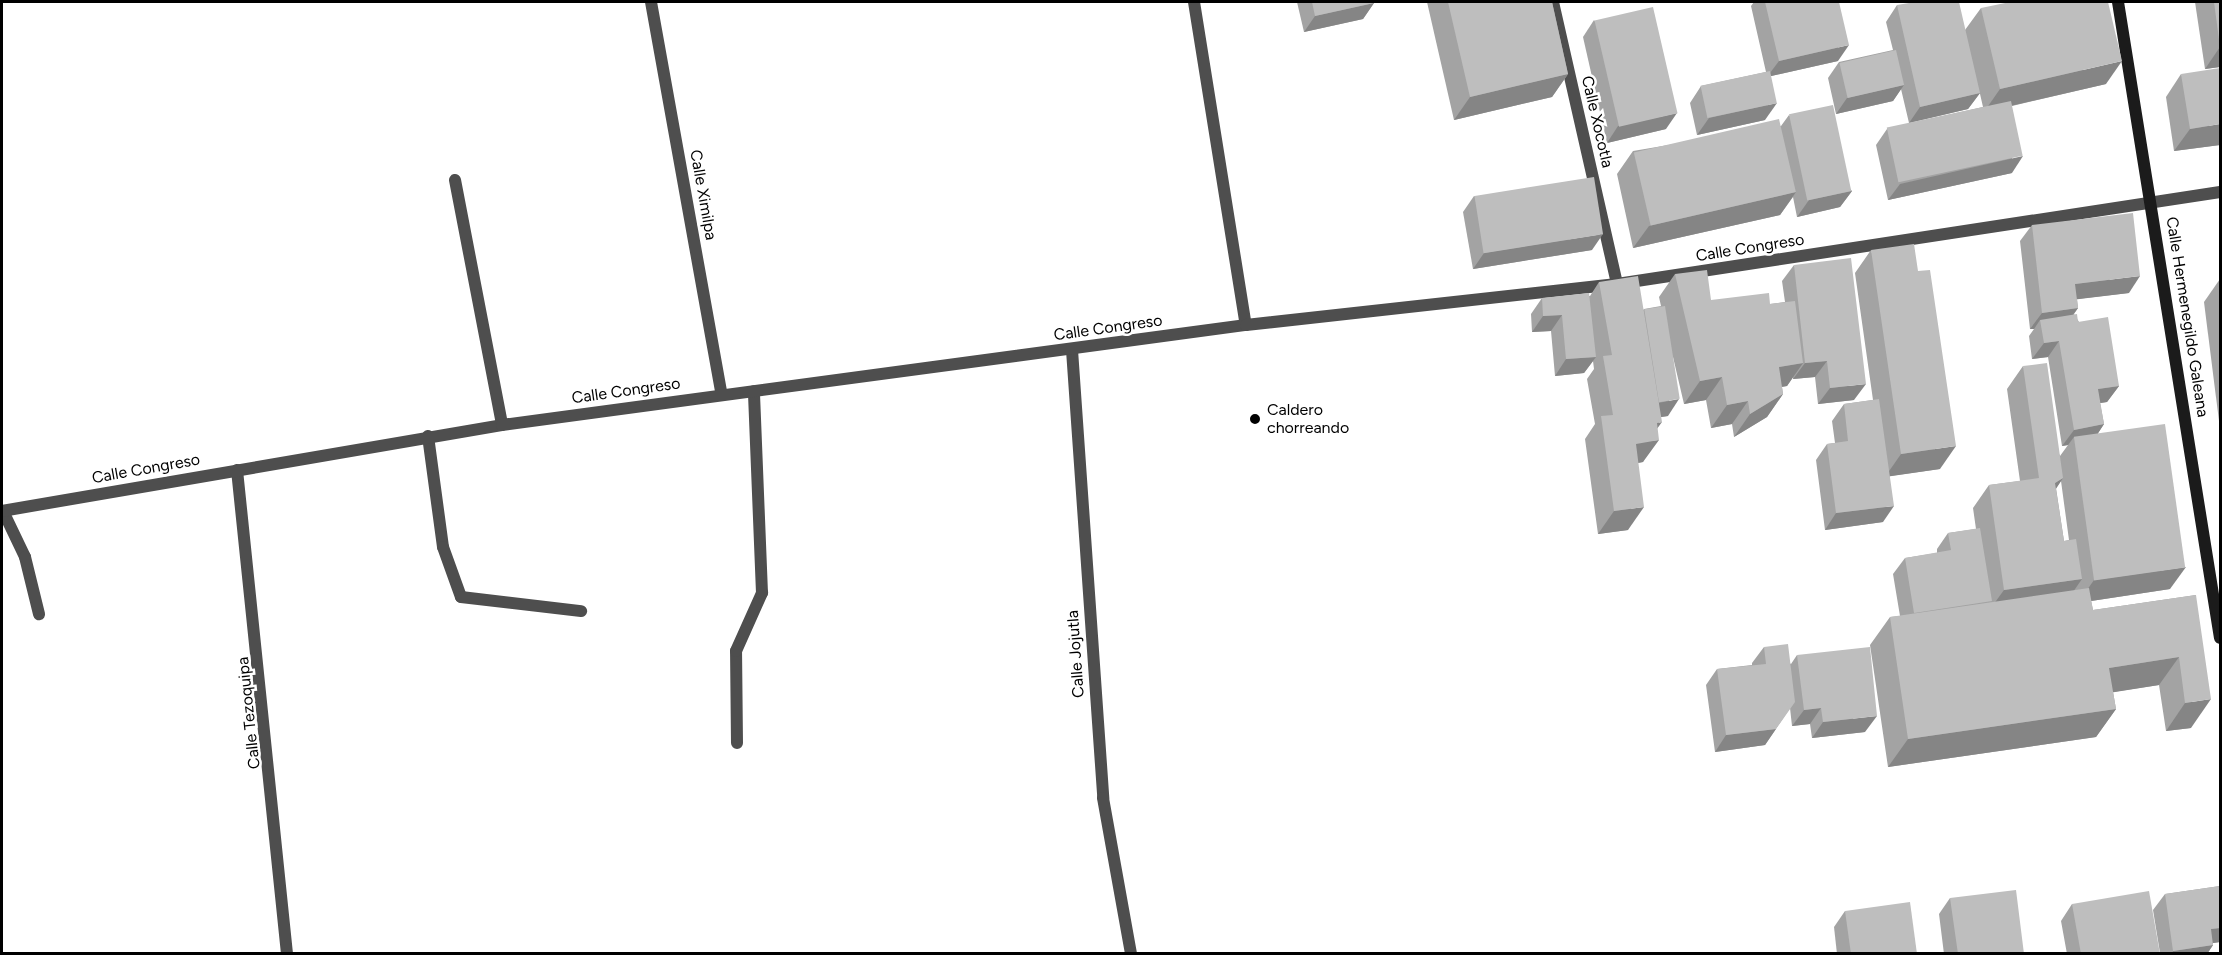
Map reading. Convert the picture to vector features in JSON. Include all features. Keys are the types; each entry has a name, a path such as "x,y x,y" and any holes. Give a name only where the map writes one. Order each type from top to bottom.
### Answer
{"street":[{"name":"Calle Ximilpa","path":"651,2 722,394"},
{"path":"1194,2 1246,325"},
{"name":"Calle Xocotla","path":"1553,2 1617,284"},
{"name":"Calle Hermenegildo Galeana","path":"2118,2 2153,203 2220,638"},
{"path":"456,180 502,425"},
{"name":"Calle Congreso","path":"2,510 502,425 1246,325 1617,284 2220,192"},
{"name":"Calle Jojutla","path":"1072,350 1103,798 1131,954"},
{"path":"737,743 736,651 762,593 754,391"},
{"path":"429,436 443,547 461,597 581,611"},
{"name":"Calle Tezoquipa","path":"237,470 287,954"},
{"path":"2,510 26,557 39,614"}],"building":[{"path":"1312,2 1374,2 1374,3 1315,16"},
{"path":"1448,2 1552,2 1568,74 1470,97"},
{"path":"1765,2 1839,2 1849,45 1779,61"},
{"path":"1915,2 1959,2 1980,93 1920,107 1897,5"},
{"path":"2010,2 2108,2 2122,61 2000,89 1981,8"},
{"path":"2214,2 2220,2 2220,47"},
{"path":"1653,7 1678,113 1619,127 1595,20"},
{"path":"1896,50 1904,85 1848,98 1839,63"},
{"path":"2220,68 2220,124 2190,129 2181,74"},
{"path":"1770,71 1777,103 1707,118 1701,86"},
{"path":"2011,101 2023,156 1898,182 1887,127"},
{"path":"1833,105 1851,191 1807,200 1789,114"},
{"path":"1779,119 1796,192 1651,226 1634,153"},
{"path":"1594,177 1603,234 1484,253 1474,196"},
{"path":"2133,213 2140,276 2075,284 2078,308 2042,313 2032,225"},
{"path":"1914,244 1918,271 1930,270 1956,446 1901,454 1871,250"},
{"path":"1851,258 1866,384 1830,388 1827,361 1805,363 1794,265"},
{"path":"1707,270 1711,300 1769,293 1770,304 1795,301 1803,363 1779,367 1783,394 1750,414 1748,401 1727,405 1722,377 1700,381 1675,274"},
{"path":"1638,276 1662,422 1657,423 1659,440 1636,444 1644,507 1614,511 1601,416 1613,415 1603,356 1612,355 1599,282"},
{"path":"1589,293 1596,357 1566,359 1562,315 1543,316 1542,298"},
{"path":"1665,306 1680,399 1659,402 1644,309"},
{"path":"2077,314 2078,322 2108,317 2119,386 2098,389 2104,424 2074,430 2059,341 2044,343 2040,320"},
{"path":"2047,363 2063,478 2055,483 2064,541 2076,539 2082,579 2004,590 1989,485 2039,478 2023,366"},
{"path":"1879,399 1894,506 1836,513 1827,444 1848,441 1844,404"},
{"path":"2165,424 2185,568 2094,580 2074,437"},
{"path":"1980,528 1992,601 1914,613 1905,558 1951,550 1948,533"},
{"path":"2089,588 2093,610 2196,595 2211,699 2185,703 2179,657 2109,668 2116,709 1908,739 1890,617"},
{"path":"1788,644 1795,702 1776,729 1726,735 1717,669 1766,664 1764,647"},
{"path":"1870,647 1877,716 1823,722 1821,708 1804,710 1797,655"},
{"path":"2220,886 2220,928 2211,929 2213,945 2173,951 2165,894"},
{"path":"2016,890 2024,954 1958,954 1950,898"},
{"path":"2149,891 2160,954 2081,954 2072,904"},
{"path":"1910,902 1917,954 1851,954 1845,911"}],"place":[{"name":"Caldero chorreando","path":"1255,419"}]}
